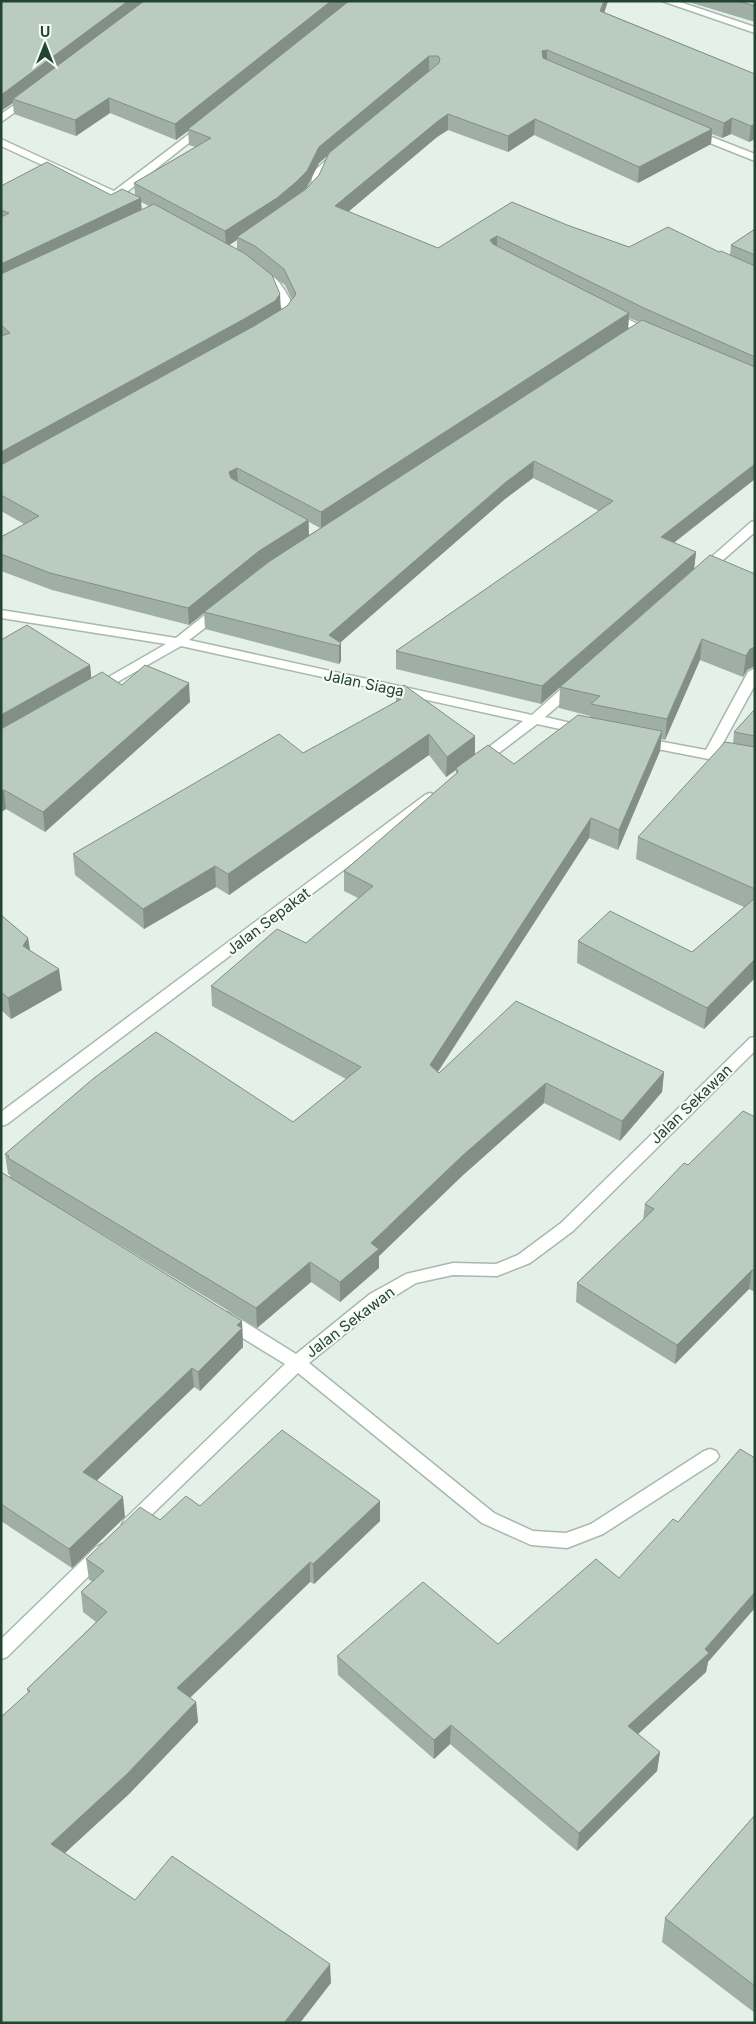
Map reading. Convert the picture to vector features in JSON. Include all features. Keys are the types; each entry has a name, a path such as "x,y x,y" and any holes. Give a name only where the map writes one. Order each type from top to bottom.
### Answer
{"street":[{"path":"667,1 755,30"},
{"path":"1,119 41,89"},
{"path":"115,196 215,117"},
{"path":"682,128 755,158"},
{"path":"1,142 139,207"},
{"path":"301,201 316,185 317,174 346,148"},
{"path":"250,266 279,288 286,302 288,311 281,321 273,325"},
{"path":"598,308 640,332"},
{"path":"696,577 755,525"},
{"path":"84,697 179,642 234,598"},
{"name":"Jalan Siaga","path":"1,614 179,642 592,732"},
{"path":"710,755 755,672"},
{"path":"463,773 534,720 586,674"},
{"path":"632,739 755,764"},
{"name":"Jalan Sepakat","path":"1,1120 440,791"},
{"name":"Jalan Sekawan","path":"1,1651 297,1363 376,1299 412,1278 454,1269 497,1270 524,1259 567,1227 755,1042"},
{"path":"212,1310 297,1363 488,1518 531,1538 567,1541 597,1530 710,1456"}],"building":[{"path":"1,1 128,1 1,95"},
{"path":"144,1 331,1 175,124 109,98 75,120 13,99"},
{"path":"349,1 604,1 600,11 755,74 755,124 751,126 732,118 724,123 547,50 542,51 543,58 712,129 639,167 535,119 508,136 448,114 335,206 438,248 512,202 567,225 629,247 668,227 719,252 721,251 755,266 755,357 646,309 497,236 490,240 493,244 629,313 321,512 237,468 229,472 231,478 308,520 259,551 188,608 50,573 1,554 1,537 39,516 1,495 1,465 254,326 287,306 296,294 284,269 255,246 237,237 306,189 319,175 329,153 439,63 440,58 438,56 429,56 319,147 307,171 277,198 225,231 134,183 211,138 188,129"},
{"path":"738,1 755,1 755,6"},
{"path":"47,162 111,195 122,189 141,198 1,264 1,217 9,213 1,210 1,186"},
{"path":"154,204 244,253 272,275 280,294 275,301 244,319 1,452 1,336 10,333 1,325 1,274"},
{"path":"755,229 755,255 731,245"},
{"path":"642,320 755,367 755,464 661,537 696,552 542,686 396,651 613,501 534,461 506,482 329,635 341,643 339,646 204,612 270,561"},
{"path":"710,555 755,574 755,647 750,649 746,656 702,639 667,719 591,704 600,696 560,687"},
{"path":"27,625 90,665 1,715 1,640"},
{"path":"145,665 189,683 43,812 4,790 1,791 1,729 102,672 122,685"},
{"path":"404,685 475,736 447,757 429,734 228,874 215,866 143,909 73,854 279,734 303,753 401,699 396,693"},
{"path":"755,709 755,736 734,732"},
{"path":"578,715 662,731 619,830 591,818 430,1065 439,1073 516,1001 664,1072 622,1121 546,1083 462,1156 371,1243 379,1249 340,1282 310,1262 256,1308 8,1158 9,1156 5,1154 94,1078 156,1032 293,1122 361,1067 211,986 277,929 306,943 373,886 344,871 458,772 456,768 488,745 514,764"},
{"path":"725,742 755,747 755,889 638,837"},
{"path":"755,898 755,959 707,1008 578,941 610,911 692,952"},
{"path":"1,915 28,938 23,946 59,969 8,998 1,992"},
{"path":"743,1111 755,1117 755,1271 752,1270 677,1345 577,1283 654,1209 645,1204 684,1163 688,1165"},
{"path":"1,1172 242,1321 237,1325 242,1328 198,1372 192,1368 83,1472 123,1497 69,1549 1,1504"},
{"path":"282,1430 380,1501 313,1564 310,1562 177,1688 196,1702 127,1774 51,1844 135,1900 172,1856 330,1964 284,2023 1,2023 1,1717 30,1691 27,1689 107,1612 81,1592 104,1571 86,1559 140,1507 160,1520 186,1496 200,1506"},
{"path":"740,1449 755,1458 755,1592 705,1649 709,1653 628,1726 660,1752 579,1833 451,1725 434,1740 337,1656 423,1582 498,1644 596,1559 619,1578 673,1519 678,1522"},
{"path":"755,1815 755,1986 665,1918"}]}
